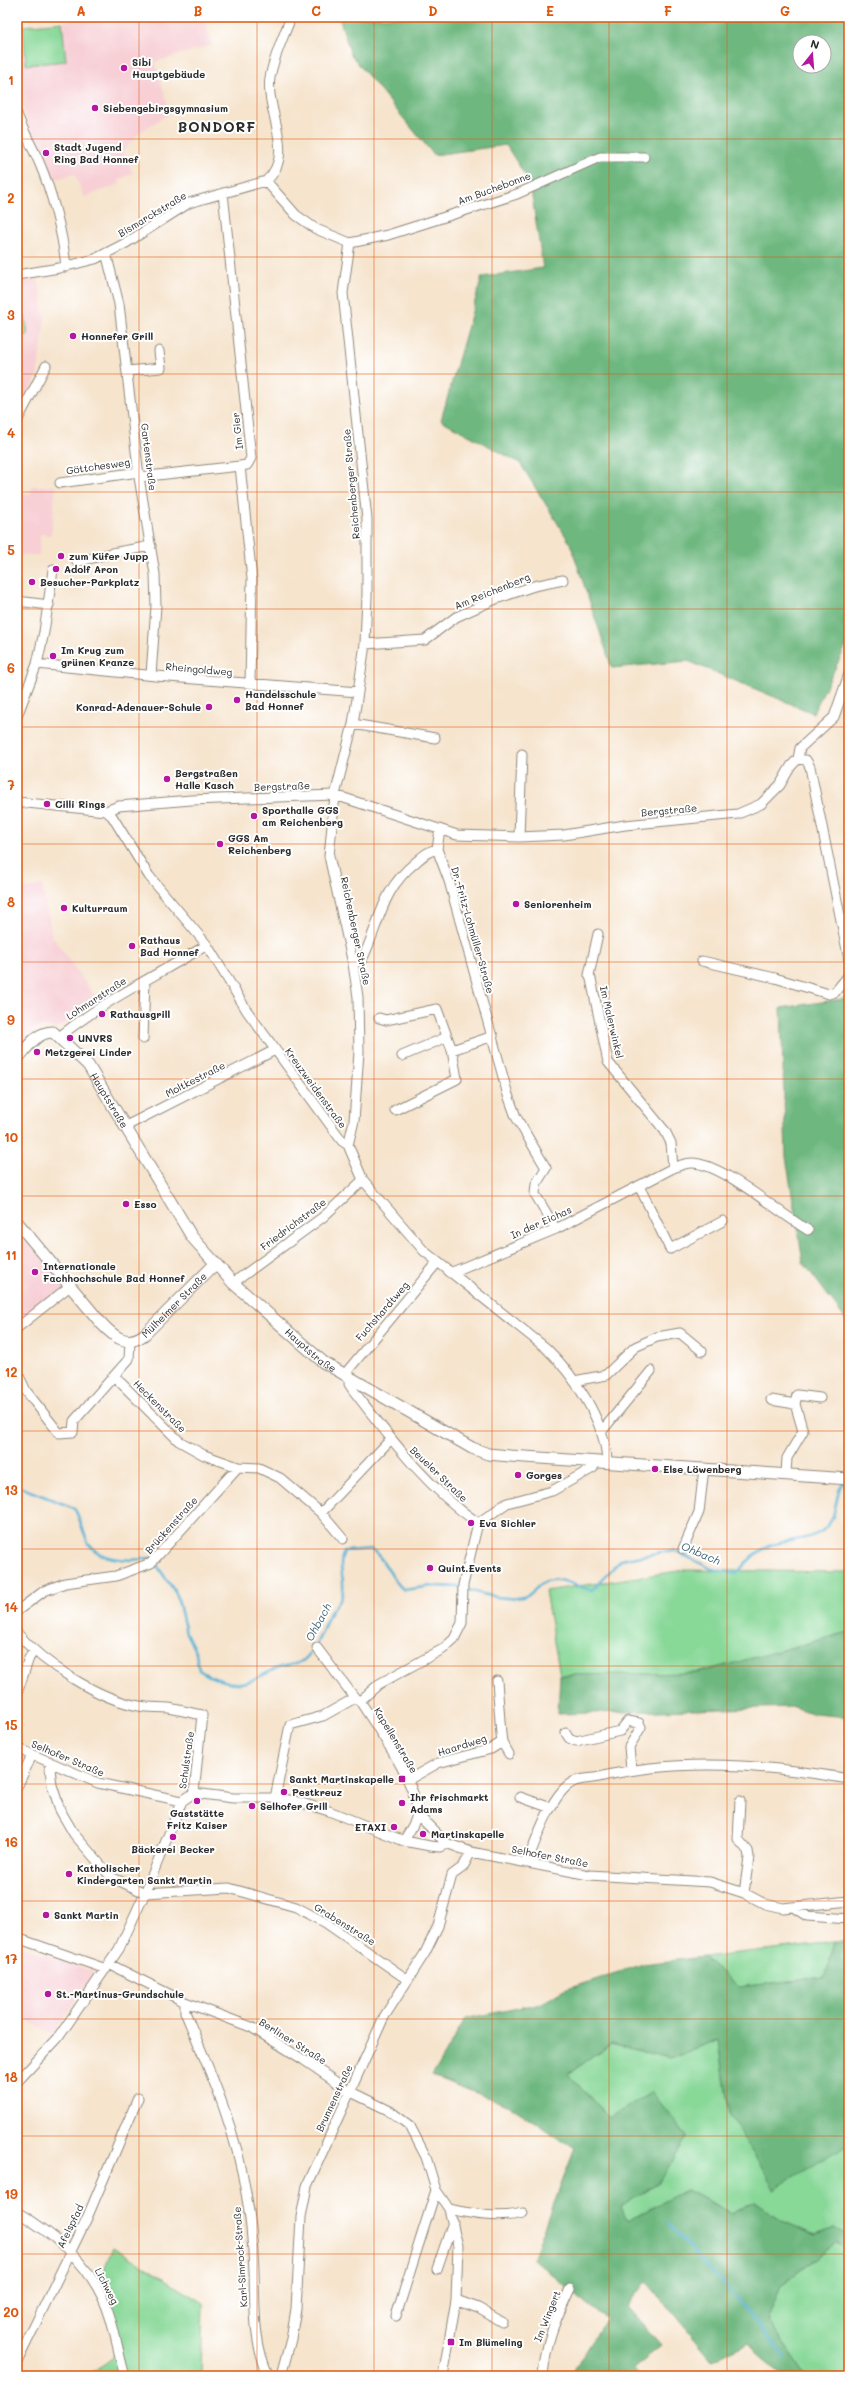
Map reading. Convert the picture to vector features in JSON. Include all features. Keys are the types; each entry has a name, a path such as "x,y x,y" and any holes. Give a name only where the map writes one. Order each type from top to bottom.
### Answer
{"main road":[{"path":"17,1059 38,1036 44,1032 53,1032 59,1036"},
{"name":"Hauptstraße","path":"59,1036 88,1065 124,1127 192,1237 233,1282 314,1355 347,1377 480,1452 601,1462 844,1478"},
{"name":"Mülheimer Straße","path":"17,1222 114,1336 130,1342 145,1334 215,1264"}],"street":[{"path":"291,17 270,78 269,90 280,149 272,174 266,182 301,219 316,229 350,243"},
{"path":"17,114 44,176 59,230 66,267"},
{"name":"Am Buchebonne","path":"350,243 388,235 517,194 600,157 644,157"},
{"name":"Bismarckstraße","path":"17,275 66,267 95,259 190,203 266,182"},
{"name":"Im Gier","path":"223,193 251,458 247,465 240,466"},
{"name":"Reichenberger Straße","path":"345,1143 354,1121 359,1052 358,997 353,964 329,856 335,796 353,724 365,644 367,520 343,293 350,243"},
{"name":"Gartenstraße","path":"106,253 119,304 139,474 151,546 156,606 151,675"},
{"path":"127,371 161,368 159,351"},
{"path":"17,421 46,366"},
{"path":"240,466 252,579 250,684"},
{"name":"Göttchesweg","path":"60,483 139,474 240,466"},
{"path":"77,562 112,553 151,546"},
{"path":"17,716 38,664 49,605 53,570"},
{"name":"Am Reichenberg","path":"365,644 425,640 456,617 534,586 563,580"},
{"path":"17,601 49,605"},
{"name":"Rheingoldweg","path":"38,664 250,684 358,692"},
{"name":"Bergstraße","path":"17,802 106,811 119,806 191,800 335,796 457,835 519,837 564,835 626,825 738,814 761,804 770,797 798,759 800,748 834,717 849,674"},
{"path":"353,724 435,738"},
{"path":"519,837 522,754"},
{"path":"798,759 806,760 810,767 849,960"},
{"name":"Kreuzweidenstraße","path":"106,811 112,816 150,876 207,945 246,1011 345,1143 364,1180 424,1251 546,1348 561,1362 574,1381 602,1431 601,1462"},
{"name":"Dr.-Fritz-Lohmüller-Straße","path":"440,830 437,849 449,881 516,1117 546,1168 536,1184 535,1194 556,1230"},
{"path":"353,964 362,960 371,942 380,909 391,888 404,871 429,850 437,849"},
{"name":"Im Malerwinkel","path":"598,934 589,975 608,1062 665,1131 671,1144 673,1168"},
{"name":"Lohmarstraße","path":"59,1036 78,1021 207,945"},
{"path":"702,961 775,978 829,994 835,992 849,975"},
{"path":"143,1039 145,981"},
{"path":"379,1018 386,1020 437,1009 452,1050 457,1079 395,1110"},
{"path":"452,1050 493,1036"},
{"path":"402,1056 447,1038"},
{"name":"Moltkestraße","path":"124,1127 275,1050"},
{"name":"In der Eichas","path":"450,1273 556,1230 673,1168 691,1163 709,1167 739,1183 808,1230"},
{"name":"Friedrichstraße","path":"233,1282 323,1216 364,1180"},
{"path":"639,1186 670,1249 723,1222"},
{"name":"Fuchshardtweg","path":"347,1377 437,1262"},
{"path":"17,1328 70,1286"},
{"path":"574,1381 588,1377 606,1375 635,1347 657,1337 680,1333 702,1351"},
{"name":"Mülheimer Straße","path":"17,1372 26,1391 59,1433 73,1432 74,1421 129,1359 130,1342"},
{"path":"602,1431 651,1371"},
{"name":"Heckenstraße","path":"114,1376 179,1441 204,1456 238,1467"},
{"name":"Beueler Straße","path":"347,1377 353,1390 415,1469 452,1505 478,1523"},
{"path":"786,1474 787,1458 803,1431 795,1404 797,1395 820,1398"},
{"path":"771,1400 795,1404"},
{"path":"320,1513 391,1439"},
{"path":"275,1798 290,1726 323,1716 358,1700 380,1684 443,1649 454,1639 462,1623 463,1588 478,1523 507,1503 552,1491 601,1462"},
{"path":"238,1467 259,1468 280,1478 320,1513 343,1539"},
{"name":"Brückenstraße","path":"17,1611 44,1592 65,1584 116,1576 154,1560 238,1467"},
{"path":"683,1549 699,1512 704,1468"},
{"path":"17,1632 34,1651 29,1658 17,1693"},
{"path":"317,1648 358,1700"},
{"name":"Schulstraße","path":"17,2082 58,2038 119,1949 145,1894 182,1801 194,1793 202,1715 170,1708 139,1706 115,1700 74,1679 34,1651"},
{"name":"Haardweg","path":"497,1681 502,1742 509,1754"},
{"name":"Kapellenstraße","path":"358,1700 408,1780 418,1815 446,1843"},
{"path":"566,1733 569,1738 576,1741 620,1731 628,1721 638,1723 641,1727 629,1747 631,1769"},
{"name":"Haardweg","path":"408,1780 438,1763 491,1749 502,1742"},
{"name":"Selhofer Straße","path":"17,1748 98,1783 182,1801"},
{"path":"17,1787 32,1755"},
{"path":"49,1761 52,1785 60,1810 74,1834 112,1877 145,1894"},
{"path":"527,1863 551,1808 563,1789 573,1782 631,1769 744,1766 784,1769 849,1779"},
{"name":"Selhofer Straße","path":"194,1793 233,1798 275,1798 329,1811 404,1841 440,1847 446,1843 471,1852 589,1875 710,1882 744,1893 765,1904 796,1909 807,1916 849,1919"},
{"path":"520,1797 551,1808"},
{"path":"740,1801 738,1839 748,1851 749,1857 744,1893"},
{"path":"404,1841 418,1815"},
{"name":"Brunnenstraße","path":"281,2376 291,2339 296,2309 302,2203 307,2186 349,2091 384,2018 408,1980 438,1926 452,1875 464,1867 471,1852"},
{"name":"Grabenstraße","path":"145,1894 229,1888 267,1897 296,1907 326,1923 408,1980"},
{"path":"796,1909 849,1901"},
{"name":"Berliner Straße","path":"17,1938 107,1966 184,2001 251,2027 304,2060 349,2091 390,2111 410,2126 426,2157 436,2190 449,2208"},
{"name":"Karl-Simrock-Straße","path":"184,2001 185,2012 224,2102 237,2145 251,2225 257,2331 264,2365 269,2376"},
{"name":"Afelspfad","path":"17,2362 87,2218 138,2098"},
{"path":"396,2316 436,2190"},
{"path":"443,2376 456,2300 458,2246 449,2208 492,2216 510,2216 523,2213"},
{"name":"Lichweg","path":"17,2212 34,2222 70,2252 87,2270 100,2292 110,2316 125,2376"},
{"path":"437,2268 453,2220"},
{"name":"Im Wingert","path":"543,2376 545,2349 553,2326 570,2289"},
{"path":"456,2300 478,2308 502,2322"}],"shaded area":[{"name":"Siebengebirgsgymnasium","path":"67,17 204,17 212,45 155,62 170,113 140,132 123,151 133,173 118,180 120,184 84,197 75,174 50,180 43,157 29,129 21,103 17,33 23,26 68,21"},
{"path":"38,279 45,319 37,376 21,407 17,408 17,283"},
{"path":"17,485 19,487 19,494 30,495 32,486 56,486 51,535 40,534 39,555 17,555"},
{"path":"42,885 52,936 99,1002 55,1030 46,1026 37,1029 17,1052 17,887 27,889"},
{"name":"Internationale Fachhochschule Bad Honnef","path":"17,1230 67,1287 17,1326"},
{"name":"St.-Martinus-Grundschule","path":"17,1945 94,1972 54,2034 17,2016"}],"green space":[{"path":"339,17 849,17 849,640 813,713 688,661 612,668 570,543 520,463 441,420 482,277 543,268 530,183 506,145 434,155 351,55"},
{"path":"62,22 66,61 26,65 23,26"},
{"path":"25,316 28,335 17,336 17,318"},
{"path":"849,998 849,1324 803,1262 786,1157 781,1008"},
{"path":"685,1570 849,1572 849,1632 697,1673 560,1675 545,1591"},
{"path":"849,1632 849,1717 815,1714 794,1707 558,1714 560,1675 697,1673"},
{"path":"849,1940 849,2063 844,2100 847,2145 774,2189 729,2113 719,2039 669,2058 611,2044 568,2074 609,2118 652,2092 687,2137 660,2181 621,2207 627,2220 686,2190 731,2213 754,2202 782,2221 815,2235 835,2228 849,2236 849,2250 836,2243 781,2285 767,2320 806,2376 780,2376 749,2343 712,2360 646,2281 627,2307 662,2346 633,2369 640,2376 579,2376 574,2369 606,2319 533,2259 575,2148 510,2106 432,2076 465,2019 542,2003 567,1989 643,1964 703,1957 739,1987 824,1977 835,1942"},
{"path":"835,1942 824,1977 739,1987 703,1957"},
{"path":"719,2039 729,2113 846,2145 844,2100 849,2100 849,2236 835,2228 815,2235 782,2221 754,2202 731,2213 686,2190 627,2220 621,2207 660,2181 609,2118 568,2074 611,2044 669,2058"},
{"path":"836,2243 849,2250 849,2376 806,2376 767,2320 781,2285"},
{"path":"113,2247 203,2303 201,2376 87,2376 122,2350 99,2282"}],"waterway":[{"name":"Ohbach","path":"465,1589 497,1597 514,1598 528,1595 544,1582 561,1580 592,1590 621,1560 673,1550 712,1569 736,1574 751,1558 764,1548 816,1535 828,1526 834,1514 840,1487 844,1481"},
{"name":"Ohbach","path":"17,1486 74,1508 88,1542 93,1549 99,1553 107,1557 125,1560 151,1558"},
{"name":"Ohbach","path":"154,1561 177,1595 186,1633 196,1653 199,1670 209,1676 235,1683 251,1681 278,1668 301,1662 308,1656 318,1641 330,1613 342,1595 343,1584 341,1563 344,1551 371,1549 381,1558 395,1580 404,1590 432,1586 460,1587"},
{"path":"668,2224 738,2300 784,2358"}],"place":[{"name":"Sibi Hauptgebäude","path":"124,68"},
{"name":"Siebengebirgsgymnasium","path":"95,108"},
{"name":"Stadt Jugend Ring Bad Honnef","path":"46,153"},
{"name":"Honnefer Grill","path":"73,336"},
{"name":"zum Küfer Jupp","path":"61,556"},
{"name":"Adolf Aron","path":"56,569"},
{"name":"Besucher-Parkplatz","path":"32,582"},
{"name":"Im Krug zum grünen Kranze","path":"53,656"},
{"name":"Handelsschule Bad Honnef","path":"237,700"},
{"name":"Konrad-Adenauer-Schule","path":"209,707"},
{"name":"Bergstraßen Halle Kasch","path":"167,779"},
{"name":"Cilli Rings","path":"47,804"},
{"name":"Sporthalle GGS am Reichenberg","path":"254,816"},
{"name":"GGS Am Reichenberg","path":"220,844"},
{"name":"Seniorenheim","path":"516,904"},
{"name":"Kulturraum","path":"64,908"},
{"name":"Rathaus Bad Honnef","path":"132,946"},
{"name":"Rathausgrill","path":"102,1014"},
{"name":"UNVRS","path":"70,1038"},
{"name":"Metzgerei Linder","path":"37,1052"},
{"name":"Esso","path":"126,1204"},
{"name":"Internationale Fachhochschule Bad Honnef","path":"35,1272"},
{"name":"Else Löwenberg","path":"655,1469"},
{"name":"Gorges","path":"518,1475"},
{"name":"Eva Sichler","path":"471,1523"},
{"name":"Quint.Events","path":"430,1568"},
{"name":"Sankt Martinskapelle","path":"402,1779"},
{"name":"Pestkreuz","path":"284,1792"},
{"name":"Gaststätte Fritz Kaiser","path":"197,1801"},
{"name":"Ihr frischmarkt Adams","path":"402,1803"},
{"name":"Selhofer Grill","path":"252,1806"},
{"name":"ETAXI","path":"394,1827"},
{"name":"Martinskapelle","path":"423,1834"},
{"name":"Bäckerei Becker","path":"173,1837"},
{"name":"Katholischer Kindergarten Sankt Martin","path":"69,1874"},
{"name":"Sankt Martin","path":"46,1915"},
{"name":"St.-Martinus-Grundschule","path":"48,1994"},
{"name":"Im Blümeling","path":"451,2342"}],"district":[{"name":"BONDORF","path":"217,126"}]}
